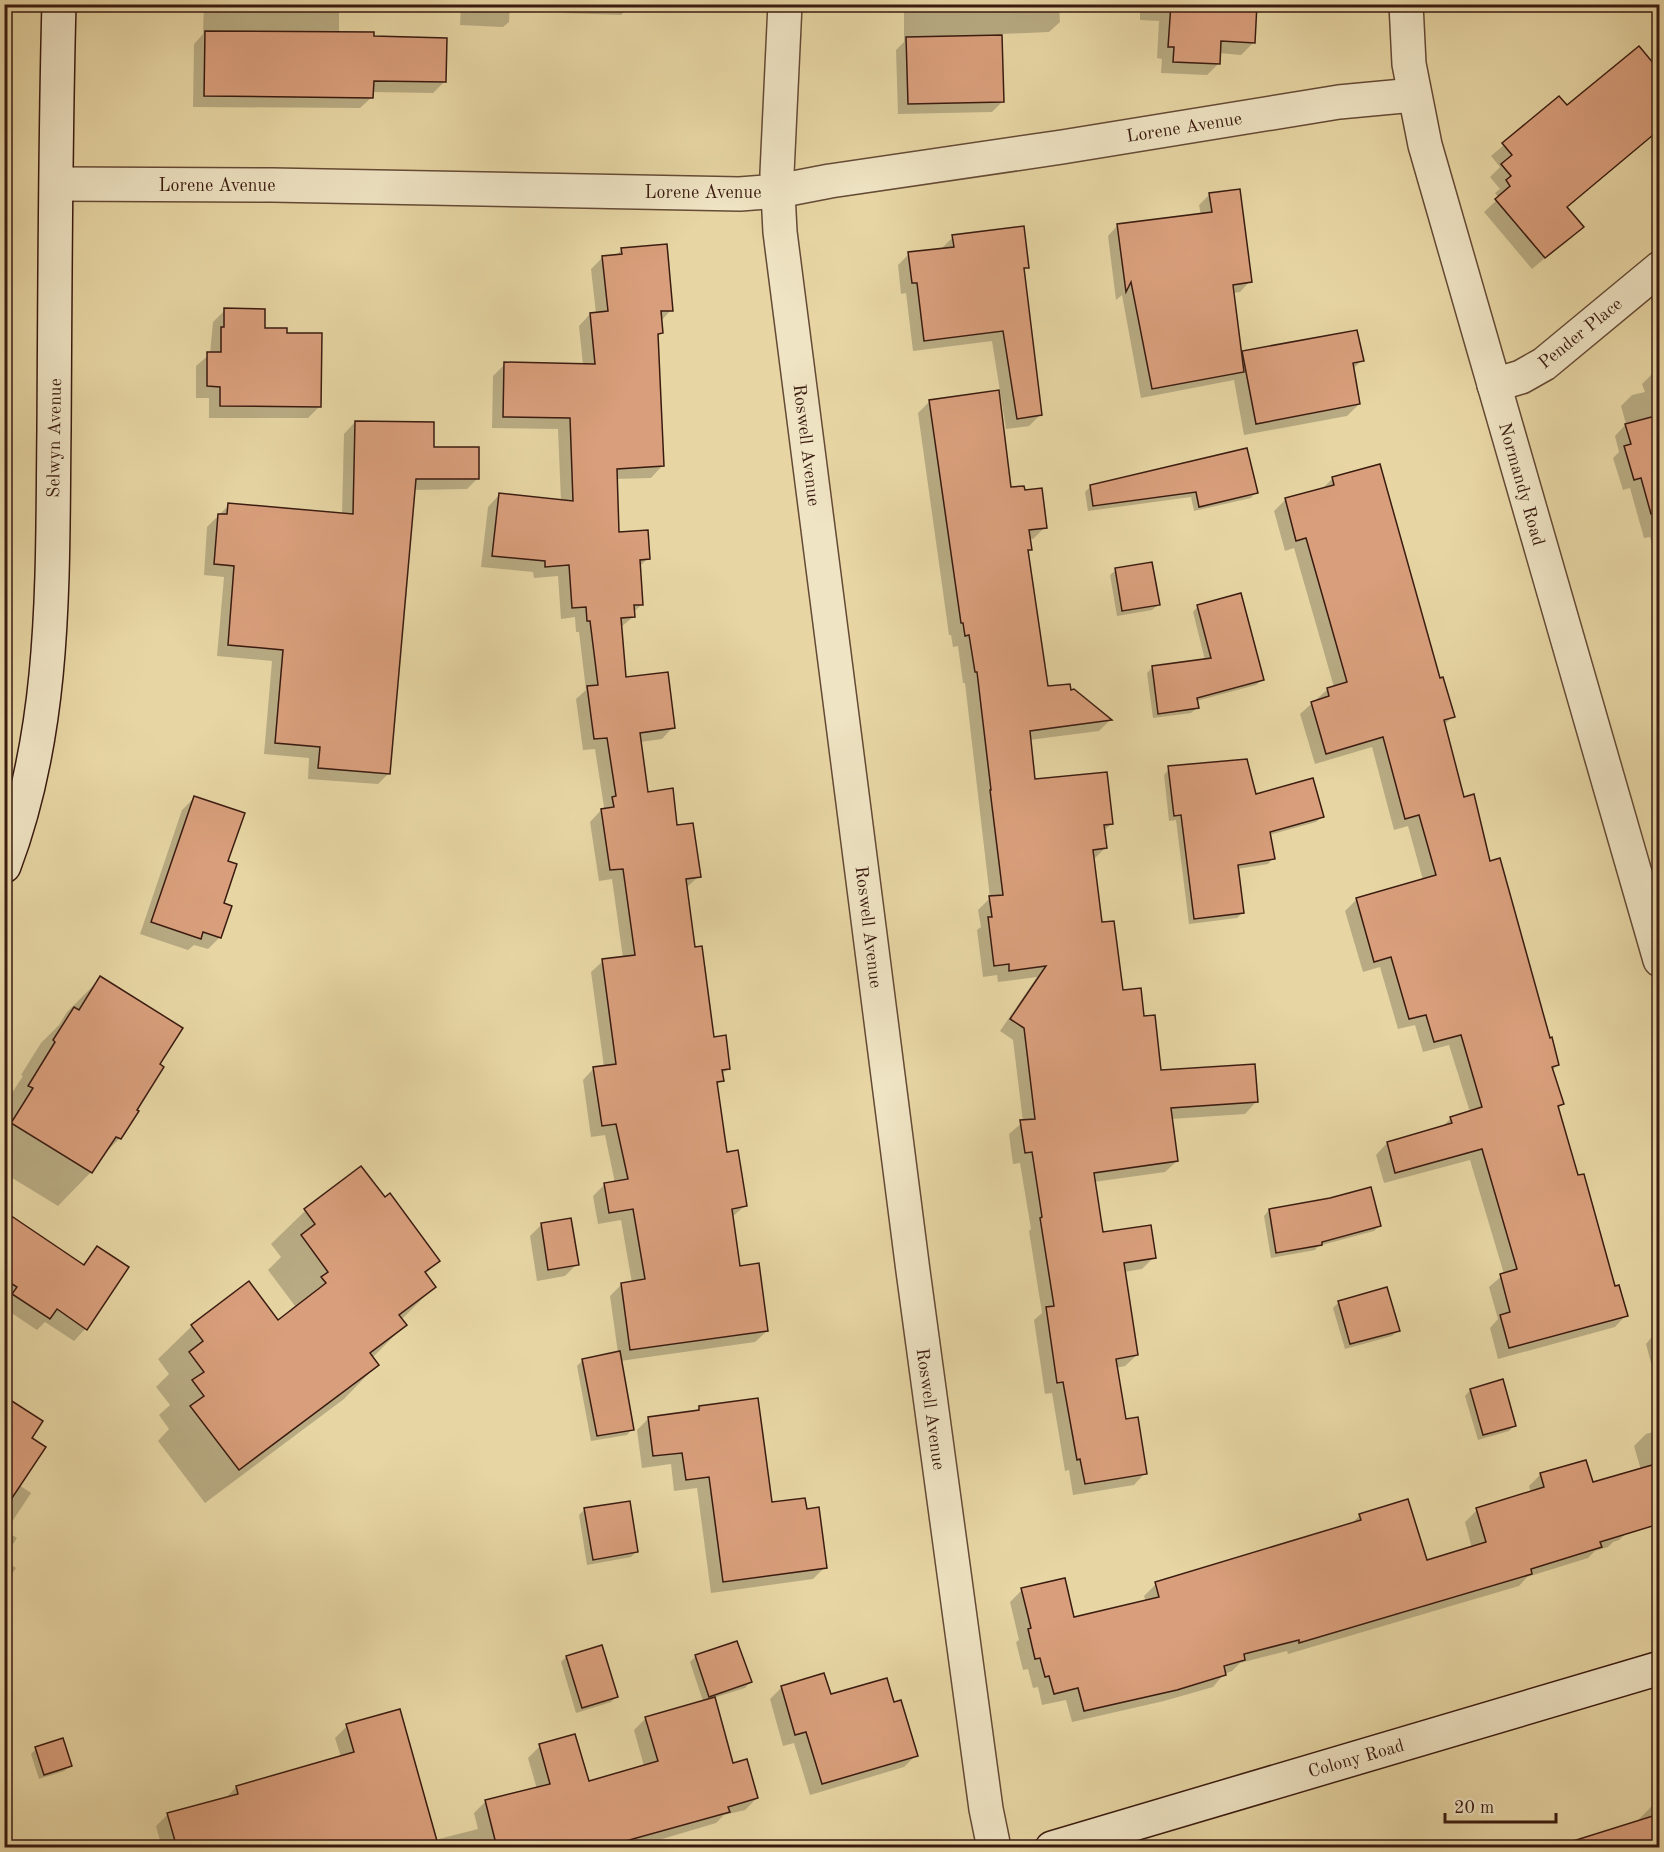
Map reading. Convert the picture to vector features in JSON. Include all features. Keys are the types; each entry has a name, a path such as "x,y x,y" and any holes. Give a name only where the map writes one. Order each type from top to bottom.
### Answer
{"street":[{"name":"Selwyn Avenue","path":"4,866 21,816 33,768 44,708 49,660 59,4"},
{"name":"Roswell Avenue","path":"785,4 778,191 780,232 913,1271 983,1789 994,1848"},
{"name":"Normandy Road","path":"1406,4 1407,38 1414,95 1425,145 1659,960"},
{"name":"Lorene Avenue","path":"57,184 572,190 728,195 778,191 1339,102 1414,95"},
{"name":"Pender Place","path":"1494,385 1521,377 1544,364 1659,268"},
{"name":"Colony Road","path":"1052,1848 1659,1668"}],"building":[{"path":"1171,4 1257,4 1255,43 1221,41 1220,64 1173,62 1174,47 1168,47"},
{"path":"205,31 374,32 374,36 447,38 446,82 374,81 373,98 204,96"},
{"path":"1002,35 1004,102 908,104 906,37"},
{"path":"1639,46 1659,70 1659,130 1567,207 1584,227 1545,258 1495,199 1510,186 1506,180 1511,176 1501,164 1512,155 1502,143 1559,96 1567,105"},
{"path":"1240,189 1252,282 1233,285 1244,372 1152,389 1131,282 1126,292 1117,224 1212,212 1209,193"},
{"path":"1024,226 1029,268 1024,268 1042,415 1017,419 1003,331 924,341 917,283 912,283 908,252 954,247 952,235"},
{"path":"667,244 673,311 661,311 663,333 658,334 664,466 617,469 619,532 648,530 650,559 640,560 643,605 634,605 635,617 621,618 626,677 668,672 675,728 640,733 648,792 673,788 677,825 693,823 701,877 686,879 695,947 702,946 714,1037 726,1035 730,1069 722,1070 724,1081 717,1082 727,1152 738,1150 747,1206 732,1209 740,1266 759,1263 768,1331 630,1350 621,1283 645,1279 633,1209 609,1213 604,1183 628,1179 616,1124 602,1126 593,1067 616,1064 602,959 635,955 623,869 610,870 601,809 614,807 612,797 616,796 607,738 594,739 587,686 598,685 590,621 587,621 586,607 572,608 569,565 545,567 545,561 492,556 499,493 573,501 570,418 503,417 504,362 595,364 590,313 608,311 602,256 622,254 621,248"},
{"path":"224,308 265,309 265,328 287,328 287,333 322,333 321,407 220,406 220,387 207,386 207,352 221,352"},
{"path":"1357,330 1364,361 1353,363 1360,404 1256,424 1242,351"},
{"path":"999,390 1011,487 1024,486 1025,490 1042,488 1047,528 1029,530 1032,550 1028,550 1048,686 1070,684 1071,690 1074,689 1112,720 1030,731 1035,779 1107,772 1113,824 1104,825 1107,848 1093,850 1102,922 1114,921 1123,990 1141,988 1144,1016 1155,1015 1161,1070 1255,1064 1258,1102 1171,1108 1178,1161 1094,1173 1103,1232 1151,1225 1156,1258 1124,1263 1138,1355 1116,1359 1126,1419 1138,1417 1147,1474 1085,1484 1080,1459 1077,1460 1063,1382 1057,1383 1046,1307 1054,1306 1040,1218 1042,1217 1032,1152 1025,1153 1020,1120 1035,1119 1024,1028 1010,1019 1046,966 1009,971 1009,964 994,966 988,917 992,917 989,896 1003,895 991,790 977,672 975,672 969,635 965,636 963,623 961,623 929,400"},
{"path":"1659,415 1659,513 1651,514 1641,478 1634,480 1624,446 1631,444 1625,424"},
{"path":"355,421 434,422 434,447 479,447 479,479 416,479 390,774 318,768 320,747 275,743 283,650 228,645 234,566 214,564 218,514 227,514 228,503 353,514"},
{"path":"1247,448 1258,493 1199,507 1196,492 1093,506 1090,485"},
{"path":"1380,464 1440,678 1443,677 1455,717 1444,720 1464,797 1474,794 1490,861 1500,858 1559,1065 1552,1067 1564,1104 1558,1106 1578,1175 1584,1174 1615,1286 1619,1285 1628,1316 1509,1348 1500,1315 1510,1312 1500,1274 1517,1269 1482,1149 1395,1173 1387,1142 1452,1123 1450,1117 1482,1107 1461,1035 1434,1042 1426,1015 1409,1019 1391,957 1374,962 1356,898 1436,875 1419,815 1405,819 1383,737 1326,754 1311,702 1329,696 1327,688 1347,682 1306,538 1296,541 1285,498 1334,485 1332,477"},
{"path":"1152,562 1160,605 1122,611 1115,568"},
{"path":"1241,593 1264,680 1197,698 1199,708 1158,714 1152,666 1211,658 1197,605"},
{"path":"1247,759 1256,794 1313,778 1324,817 1270,832 1275,859 1238,865 1244,913 1194,919 1181,815 1174,816 1168,766"},
{"path":"194,796 245,813 228,861 237,864 224,903 232,906 221,938 203,932 201,939 151,922"},
{"path":"100,976 183,1028 160,1064 164,1067 137,1110 139,1111 121,1139 116,1137 92,1173 11,1123 33,1088 28,1086 55,1042 53,1040 74,1007 79,1010"},
{"path":"361,1166 385,1197 390,1193 440,1261 425,1272 436,1287 399,1315 407,1325 370,1353 379,1365 239,1470 190,1406 204,1396 192,1380 204,1372 189,1352 203,1341 191,1325 249,1281 278,1320 326,1283 321,1277 328,1272 301,1235 315,1224 304,1209"},
{"path":"1371,1187 1381,1226 1322,1242 1322,1245 1276,1253 1269,1209 1330,1198"},
{"path":"4,1211 84,1265 97,1246 129,1267 87,1330 57,1309 50,1319 12,1294 17,1287 4,1279"},
{"path":"571,1218 579,1265 548,1270 541,1223"},
{"path":"1387,1287 1400,1331 1350,1344 1338,1301"},
{"path":"620,1351 634,1430 597,1436 582,1359"},
{"path":"1503,1379 1516,1426 1483,1435 1470,1389"},
{"path":"4,1396 43,1421 32,1438 46,1447 4,1510"},
{"path":"758,1398 772,1502 805,1498 807,1509 819,1507 827,1568 723,1582 709,1477 686,1480 682,1453 653,1456 648,1417 699,1410 699,1406"},
{"path":"1586,1460 1593,1482 1659,1463 1659,1524 1600,1542 1602,1547 1531,1569 1532,1574 1299,1643 1299,1640 1244,1654 1245,1660 1224,1666 1226,1675 1177,1690 1084,1711 1078,1688 1054,1694 1049,1676 1045,1677 1040,1658 1035,1659 1028,1629 1031,1628 1021,1588 1065,1578 1074,1617 1159,1597 1155,1582 1361,1520 1359,1514 1408,1499 1427,1560 1486,1542 1476,1508 1544,1487 1540,1473"},
{"path":"630,1501 638,1552 593,1560 584,1508"},
{"path":"737,1641 752,1682 709,1697 695,1655"},
{"path":"602,1645 618,1697 582,1708 566,1656"},
{"path":"824,1673 831,1694 887,1678 894,1702 901,1700 918,1756 822,1784 806,1732 795,1735 781,1686"},
{"path":"715,1697 733,1763 747,1759 758,1798 728,1807 730,1812 622,1842 624,1848 497,1848 485,1800 550,1784 539,1744 575,1734 589,1781 658,1761 645,1717"},
{"path":"400,1709 439,1848 177,1848 167,1813 238,1794 236,1786 354,1752 346,1724"},
{"path":"63,1738 72,1766 44,1775 35,1747"},
{"path":"1659,1814 1659,1848 1574,1848 1573,1841"}]}
